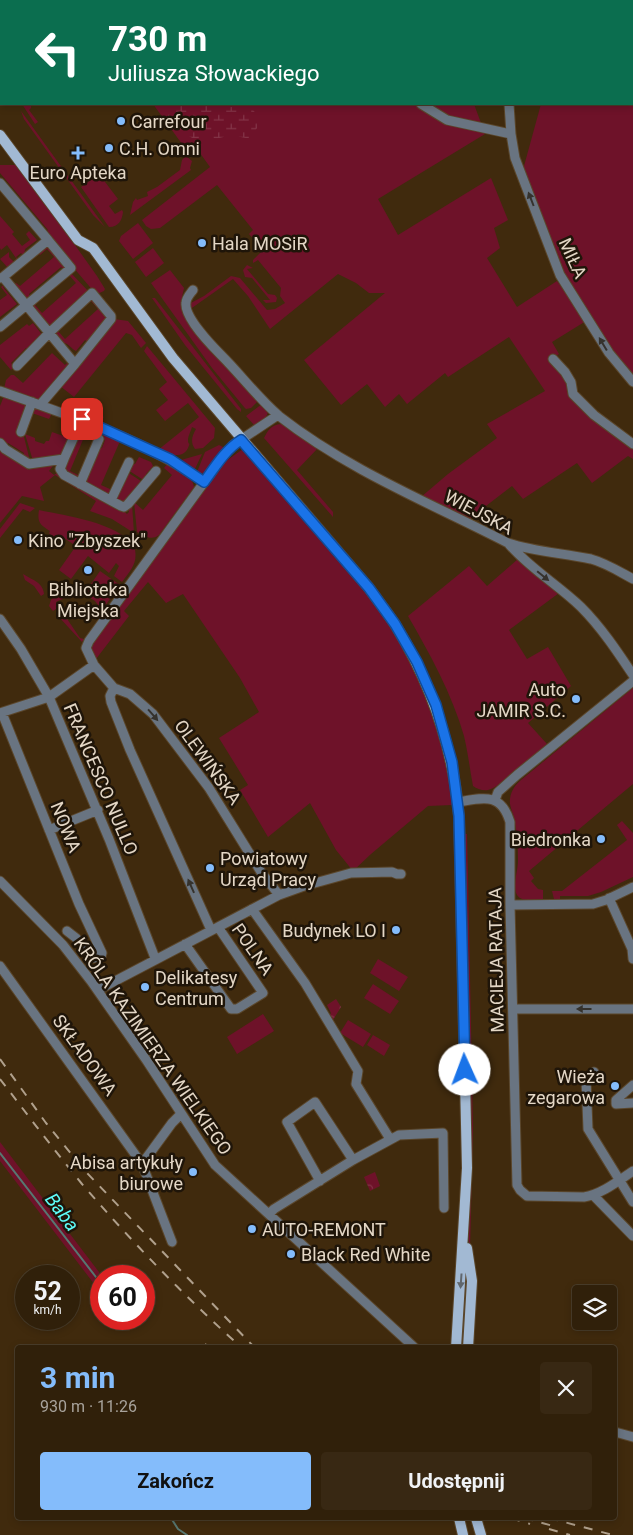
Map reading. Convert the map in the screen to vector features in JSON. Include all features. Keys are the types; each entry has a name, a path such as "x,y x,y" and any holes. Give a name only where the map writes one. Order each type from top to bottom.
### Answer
{"main road":[{"path":"0,136 78,240 93,248 173,358 369,588 395,624 417,662 436,705 452,762 458,802 467,1168 456,1345"},
{"path":"464,1233 472,1280 468,1345"},
{"path":"459,1520 463,1535"}],"street":[{"path":"424,105 447,120 511,134"},
{"name":"MIŁA","path":"510,105 511,134 515,158 562,280 609,353 633,382"},
{"path":"0,183 71,268 0,327"},
{"path":"48,240 2,277 75,364"},
{"name":"WIEJSKA","path":"193,290 186,304 188,313 200,332 278,415 321,446 380,480 508,543 530,565 580,606 601,629 633,675"},
{"path":"17,366 92,293 110,313 111,319 75,364 36,404 21,432"},
{"path":"553,359 571,382 573,394 594,415 633,444"},
{"path":"0,391 82,419 170,459 204,482"},
{"path":"1,713 49,697 94,665 86,648 89,641 204,482 233,445 278,415"},
{"path":"82,419 64,459 61,472 64,475 124,507 156,471"},
{"path":"80,484 99,439"},
{"path":"0,443 5,449 28,464 64,459"},
{"path":"111,500 129,462"},
{"path":"508,543 535,551 592,559 606,564 633,579"},
{"name":"FRANCESCO NULLO","path":"0,619 21,649 49,697 98,810 156,958"},
{"name":"OLEWIŃSKA","path":"94,665 114,688 125,691 145,706 174,740 209,788 261,872 279,895"},
{"path":"458,802 487,798 495,800 498,792 517,775 633,681"},
{"path":"114,688 110,696 111,702 130,750 214,929"},
{"name":"NOWA","path":"1,713 79,904 102,953 101,957 93,958 76,938 67,931"},
{"name":"MACIEJA RATAJA","path":"495,800 506,810 510,822 510,905 517,1186 527,1196 575,1197 593,1195 633,1171"},
{"path":"49,830 98,810"},
{"name":"POLNA","path":"98,990 279,895 304,886 351,874 392,872 401,874"},
{"name":"KRÓLA KAZIMIERZA WIELKIEGO","path":"0,881 62,945 98,990 216,1166 412,1345"},
{"path":"510,905 593,904 633,887"},
{"path":"609,898 632,949 633,959"},
{"path":"252,909 305,983 330,1028 358,1071 356,1084 390,1139"},
{"name":"POLNA","path":"185,944 231,1009 237,1009 263,992 214,929"},
{"name":"SKŁADOWA","path":"0,966 142,1164 172,1242"},
{"path":"513,1010 633,1009"},
{"path":"594,1072 586,1080 588,1130 633,1202"},
{"path":"633,1084 616,1100 616,1104 633,1103"},
{"path":"320,1181 287,1122 315,1102 354,1160"},
{"path":"142,1164 172,1123 181,1114"},
{"path":"270,1214 274,1209 390,1139 399,1135 442,1133 444,1208"},
{"path":"593,1195 633,1236"},
{"path":"617,1433 633,1437"}],"green space":[{"path":"23,105 31,105 29,110 38,122 35,124"},
{"path":"154,105 474,105 485,134 378,199 398,235 491,178 508,220 494,228 500,248 487,258 517,307 557,281 586,321 552,342 559,354 550,360 562,373 568,393 595,419 633,449 633,459 628,456 592,483 577,463 523,499 512,486 469,519 421,497 448,474 497,438 487,424 545,391 509,337 448,377 445,373 407,404 399,394 385,407 367,384 341,405 304,360 385,293 369,293 356,283 338,274 270,329 248,296 233,279 189,310 189,304 204,296 231,276 240,278 267,310 275,309 285,303 280,296 281,288 258,260 253,263 253,260 269,244 266,240 256,240 249,234 253,230 217,185 160,228 151,229 142,220 210,167 192,142 187,145 182,144"},
{"path":"160,105 218,105 222,108 242,106 253,110 258,116 257,128 250,138 231,136 207,141 199,140 185,134"},
{"path":"541,105 633,105 633,377 612,353 563,275 521,177"},
{"path":"21,111 105,227 93,215 24,119"},
{"path":"186,156 192,161 191,170 130,215 136,198 137,200 148,196 147,192 180,170 182,160"},
{"path":"0,165 18,165 97,276 105,289 104,291 95,293 50,240 52,237 48,230 0,173"},
{"path":"99,174 118,199 109,206 115,214 122,210 123,212 122,218 112,227 109,227 81,187"},
{"path":"0,216 14,232 12,234 22,246 30,240 26,234 29,231 37,240 25,249 24,256 21,253 16,257 19,261 18,261 7,245 1,250 0,248"},
{"path":"138,223 153,243 133,259 119,241 121,236"},
{"path":"45,247 52,250 65,265 65,271 61,267 29,294 32,299 26,299 14,285 16,283 20,286 54,257 47,249 40,255 38,253"},
{"path":"153,248 164,263 146,277 135,262"},
{"path":"9,252 9,257 14,262 8,268 0,259"},
{"path":"247,265 253,268 247,269 268,294 275,295 277,298 276,302 266,303 263,300 270,300 252,278 245,277 243,270"},
{"path":"170,270 184,288 182,304 205,346 218,359 223,361 259,400 251,408 246,409 244,407 212,368 151,283"},
{"path":"71,273 89,292 50,327 33,308 33,305 40,298 35,305 42,313 76,283 69,275 62,280"},
{"path":"5,284 3,287 17,304 0,317 0,300 7,295 1,287"},
{"path":"91,298 108,316 88,342 85,340 76,351 64,343 55,332 63,325 58,331 65,339 98,309 91,301 85,306 83,305"},
{"path":"152,298 155,298 241,409 241,412 185,345"},
{"path":"114,319 128,321 146,343 141,348 132,335 126,333 74,397 60,386"},
{"path":"33,323 43,336 30,351 26,348 11,363 15,366 11,370 0,357 0,345 27,324 29,326"},
{"path":"147,346 215,428 214,438 203,448 195,449 193,446 192,439 196,429 192,427 188,438 189,446 186,452 178,455 158,450 199,417 188,403 165,421 156,410 168,400 159,389 167,382 144,351"},
{"path":"52,353 65,365 67,363 68,365 39,400 4,389 6,380 11,375 14,375 23,383"},
{"path":"4,396 26,404 23,433 30,461 22,457 24,453 8,443 5,446 0,440 0,406"},
{"path":"70,402 104,417 97,422 65,410"},
{"path":"262,404 268,412 267,415 265,419 254,425 246,416"},
{"path":"35,408 52,413 49,419 32,413 32,409"},
{"path":"281,424 289,426 318,448 297,470 333,512 333,517 264,438 270,428"},
{"path":"83,426 95,430 98,434 87,430 70,471 80,476 78,480 65,474 63,465"},
{"path":"52,432 69,438 72,433 63,455 33,461 25,434 35,438 35,441 44,444 46,441 49,441"},
{"path":"101,433 120,441 101,485 112,490 109,497 85,484 97,448 102,448 105,440 100,437"},
{"path":"219,445 223,449 207,472 200,474 197,472 205,452"},
{"path":"0,449 29,470 32,465 55,463 49,471 54,475 57,473 121,508 127,514 132,504 134,533 112,519 90,511 96,501 55,475 40,487 44,501 22,496 0,523"},
{"path":"243,449 298,508 377,605 400,640 419,675 441,735 452,805 428,806 353,871 336,850 310,803 268,837 240,790 248,785 219,738 259,712 240,678 183,594 166,603 148,582 124,611 129,616 96,659 89,649 157,553 226,461"},
{"path":"202,454 194,471 180,461 181,460"},
{"path":"139,457 151,462 153,466 146,474 147,478 145,481 128,470 131,464 135,464"},
{"path":"168,463 188,476 194,487 159,535 153,538 148,537 137,532 134,502 143,510 172,475 164,468"},
{"path":"127,472 144,483 126,503 115,501"},
{"path":"20,503 35,508 30,512 23,509 0,538 0,529"},
{"path":"39,510 90,521 116,531 126,538 134,546 136,557 133,566 122,582 114,576 119,566 116,563 109,573 88,556 71,579 59,570 76,546 64,538 56,541 49,533 50,531 40,523 38,518"},
{"path":"518,559 559,593 509,630 527,659 548,647 571,686 528,723 547,744 502,783 488,790 482,790 473,786 464,736 447,690 408,616 469,566 487,586"},
{"path":"100,571 120,585 102,610 95,601 84,594"},
{"path":"23,574 39,584 44,594 41,596 34,586 25,580"},
{"path":"59,589 72,594 56,602 59,607 53,611 49,606"},
{"path":"61,610 80,638 84,639 82,642 58,616"},
{"path":"633,688 633,784 529,871 534,878 531,881 538,889 543,890 543,899 522,899 517,895 515,887 518,861 517,839 510,802 514,788 521,780"},
{"path":"622,821 633,833 633,877 588,896 560,896 560,899 554,899 552,891 562,891 627,840 617,825"},
{"path":"465,834 467,834 473,1130 470,1249 468,1237"},
{"path":"378,959 408,977 399,991 370,973"},
{"path":"373,984 399,1001 390,1014 364,998"},
{"path":"336,999 341,1007 331,1023 328,1018 331,1013 327,1005"},
{"path":"263,1014 274,1031 237,1054 227,1037"},
{"path":"348,1020 371,1034 363,1047 340,1033"},
{"path":"373,1035 390,1045 384,1056 367,1045"},
{"path":"0,1142 94,1265 90,1265 90,1279 80,1265 0,1161"},
{"path":"375,1172 380,1186 370,1191 364,1177"}],"waterway":[{"name":"Baba","path":"0,1153 90,1269"},
{"name":"Baba","path":"172,1520 178,1529 187,1535"}],"railway":[{"path":"0,1059 46,1123 86,1172 252,1345"},
{"path":"0,1079 101,1206 180,1289 239,1345"},
{"path":"517,1520 530,1524"},
{"path":"531,1520 557,1527"},
{"path":"557,1520 613,1535"},
{"path":"549,1529 570,1535"}],"place":[{"name":"Carrefour","path":"121,121"},
{"name":"C.H. Omni","path":"109,148"},
{"name":"Euro Apteka","path":"78,153"},
{"name":"Hala MOSiR","path":"202,243"},
{"name":"Kino \"Zbyszek\"","path":"18,540"},
{"name":"Biblioteka Miejska","path":"88,570"},
{"name":"Auto JAMIR S.C.","path":"576,699"},
{"name":"Biedronka","path":"601,839"},
{"name":"Powiatowy Urząd Pracy","path":"210,868"},
{"name":"Budynek LO I","path":"396,930"},
{"name":"Delikatesy Centrum","path":"145,987"},
{"name":"Wieża zegarowa","path":"615,1086"},
{"name":"Abisa artykuły biurowe","path":"193,1172"},
{"name":"AUTO-REMONT","path":"252,1229"},
{"name":"Black Red White","path":"291,1254"}],"route":[{"path":"82,419 170,459 204,482 233,445 241,440 344,558 395,624 417,662 436,705 452,762 459,816 465,1070"}]}
